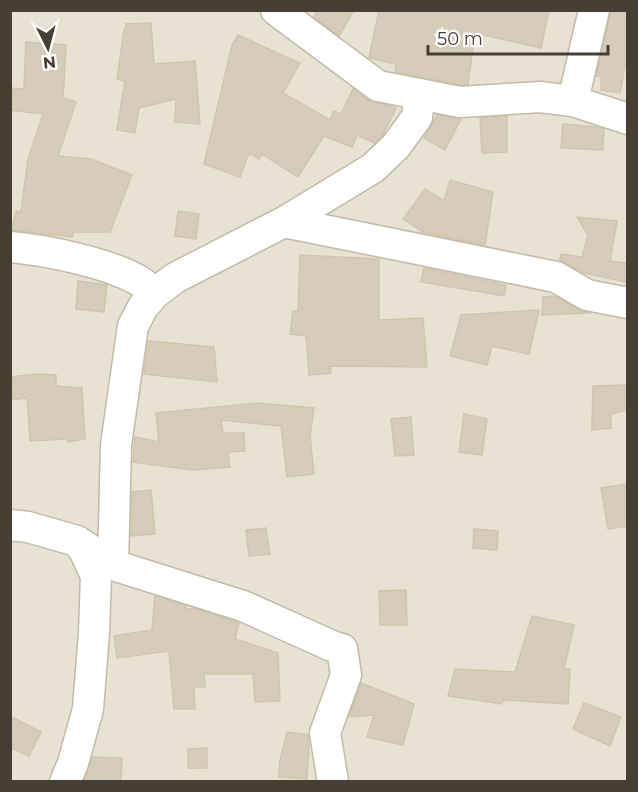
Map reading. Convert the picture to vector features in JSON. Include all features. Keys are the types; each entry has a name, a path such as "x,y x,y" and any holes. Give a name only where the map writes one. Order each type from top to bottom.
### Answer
{"street":[{"path":"276,10 378,86 459,102 540,97 573,101 627,119"},
{"path":"573,101 594,10"},
{"path":"112,566 116,445 133,326 143,307 154,294 175,278 284,222 373,168 389,153 417,117 420,94"},
{"path":"284,222 556,277 587,295 627,303"},
{"path":"10,247 39,249 106,267 141,282 154,294"},
{"path":"10,525 28,527 77,542 112,566 243,606 342,649 346,675 325,733 333,782"},
{"path":"65,782 73,763 87,709 94,633 96,576 84,550 77,542"}],"shaded area":[{"path":"11,11 627,11 627,781 11,781"}],"building":[{"path":"317,10 354,10 339,36 314,17"},
{"path":"379,10 549,10 541,48 475,33 468,84 461,85 395,72 396,64 369,58"},
{"path":"611,10 627,10 627,66 625,66 620,93 601,90 601,77 596,76"},
{"path":"151,23 154,64 195,61 200,124 175,122 176,99 139,108 135,133 117,130 125,81 117,79 124,30 126,24"},
{"path":"238,35 300,63 283,93 330,120 334,111 341,114 353,89 368,100 396,108 383,135 375,143 357,135 352,147 324,136 298,177 262,154 259,159 249,153 240,177 204,164 232,45"},
{"path":"26,42 66,45 63,98 76,102 58,156 91,159 132,175 110,232 73,232 72,237 12,230 16,211 21,212 28,159 43,114 10,110 10,88 24,89"},
{"path":"437,115 461,119 445,150 424,138"},
{"path":"507,116 507,152 482,153 480,118"},
{"path":"563,124 604,129 603,150 561,148"},
{"path":"450,180 493,192 485,245 423,232 403,219 425,189 444,201"},
{"path":"178,211 199,214 196,239 175,236"},
{"path":"577,217 617,221 610,261 627,263 627,282 584,273 560,260 561,254 582,257 588,235"},
{"path":"300,255 379,259 379,320 423,318 427,367 330,366 331,373 309,375 306,336 290,334 293,311 298,312"},
{"path":"424,268 506,285 504,296 421,282"},
{"path":"78,281 107,285 104,312 76,309"},
{"path":"555,296 579,310 591,313 542,315 543,297"},
{"path":"539,310 529,354 492,346 487,365 450,356 461,315"},
{"path":"148,341 214,347 217,382 144,374"},
{"path":"56,375 56,386 82,388 85,439 68,442 67,439 30,441 27,398 10,400 10,377"},
{"path":"627,385 627,410 611,414 611,428 592,430 593,386"},
{"path":"258,403 314,408 310,436 314,474 287,477 281,426 221,420 223,433 244,433 245,451 228,452 230,467 193,470 133,462 135,437 159,442 156,413"},
{"path":"464,414 487,419 482,455 459,452"},
{"path":"411,417 414,455 395,456 391,419"},
{"path":"627,484 627,526 608,529 601,488"},
{"path":"151,490 155,534 131,536 132,492"},
{"path":"266,528 270,554 249,556 246,530"},
{"path":"474,529 498,531 497,550 473,548"},
{"path":"406,590 407,625 380,625 379,591"},
{"path":"155,596 186,606 186,609 194,608 239,623 235,639 278,653 280,701 255,702 253,674 204,674 205,687 194,687 195,709 174,709 169,651 117,658 114,636 152,630"},
{"path":"532,616 574,625 564,669 570,669 568,704 503,700 502,704 448,696 455,669 515,672"},
{"path":"361,683 414,704 403,745 367,737 374,715 349,717"},
{"path":"584,703 621,717 610,746 573,729"},
{"path":"10,716 41,732 29,756 10,747"},
{"path":"287,732 308,735 307,779 279,777 280,760"},
{"path":"207,748 207,768 188,768 188,749"},
{"path":"93,757 122,758 121,782 84,781"}]}
